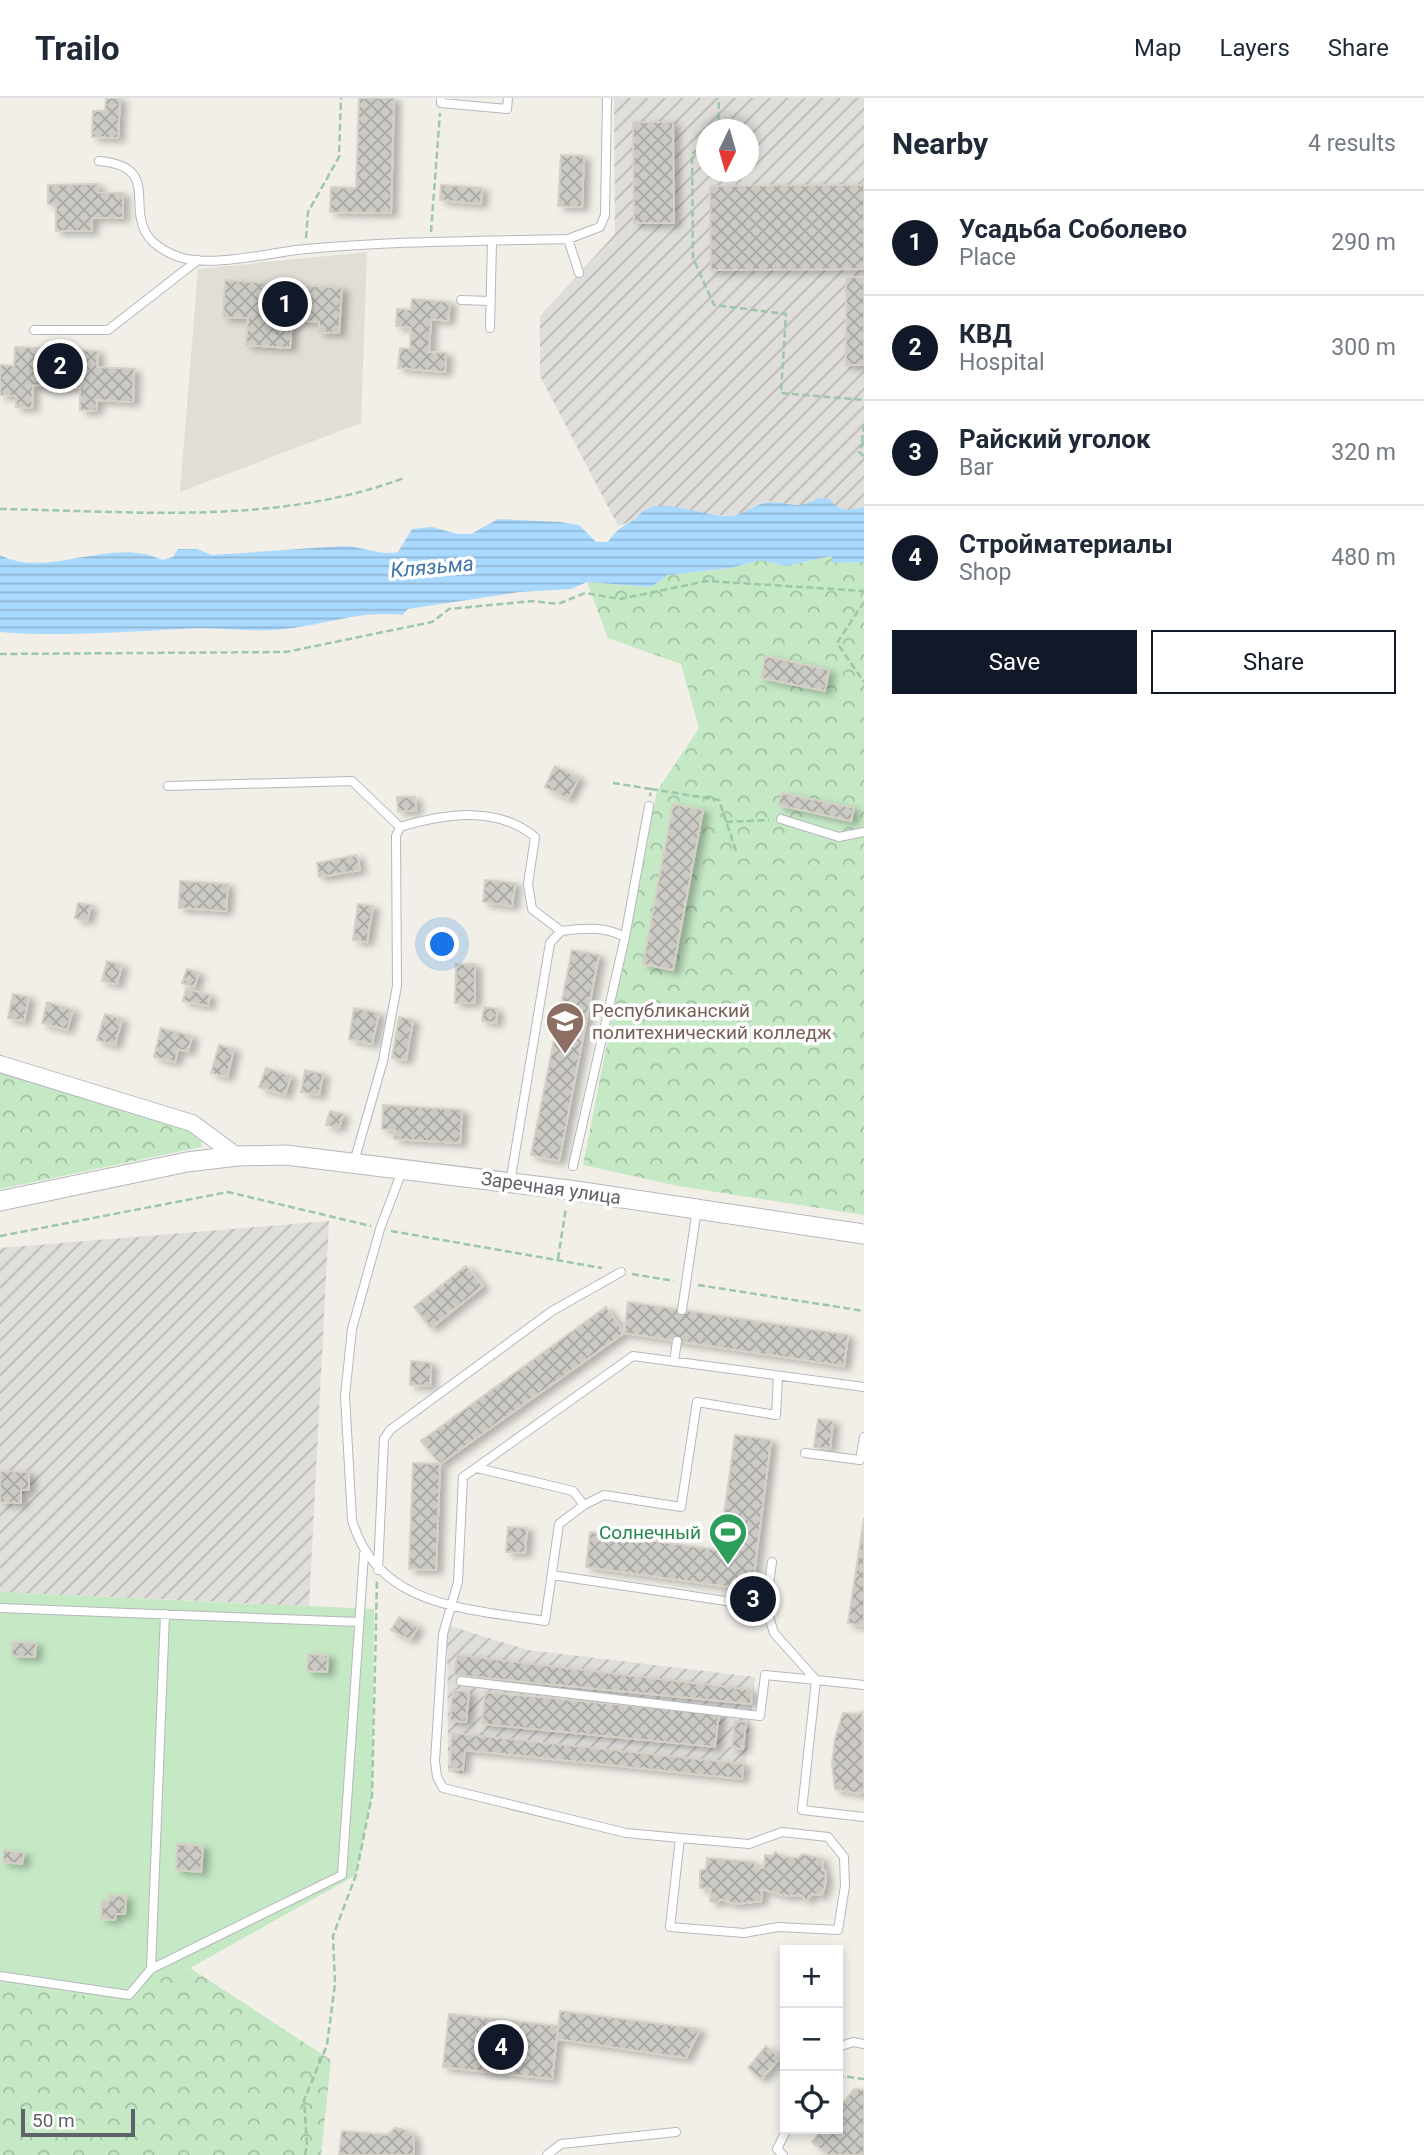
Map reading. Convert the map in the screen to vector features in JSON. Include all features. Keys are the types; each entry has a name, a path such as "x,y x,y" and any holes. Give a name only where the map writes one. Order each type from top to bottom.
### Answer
{"street":[{"path":"0,1065 192,1123 237,1156"},
{"name":"Заречная улица","path":"0,1201 187,1162 237,1156 286,1155 403,1168 864,1234"}],"lane":[{"path":"441,100 507,109 508,98"},
{"path":"99,161 117,163 133,170 138,180 140,224 152,242 180,257 198,260 306,249 343,251 431,242 568,239 600,227 605,215 607,98"},
{"path":"568,239 579,273"},
{"path":"490,328 492,241"},
{"path":"34,330 108,330 198,260"},
{"path":"461,300 490,301"},
{"path":"168,786 352,781 400,827"},
{"path":"573,1166 625,937 649,806"},
{"path":"355,1162 383,1061 397,986 396,836 400,827 420,821 484,814 523,827 535,837 528,884 532,909 561,931 608,928 625,937"},
{"path":"781,819 839,837 864,832"},
{"path":"510,1183 550,943 561,931"},
{"path":"403,1168 380,1228 352,1329 345,1396 352,1520 364,1554 378,1570 407,1591 452,1605 545,1621 559,1524 584,1505 604,1495 681,1507 697,1402 776,1415 778,1376"},
{"path":"682,1310 697,1209"},
{"path":"378,1570 384,1439 390,1430 552,1311 621,1272"},
{"path":"674,1361 677,1340"},
{"path":"680,1838 670,1927 744,1933 778,1927 838,1930 845,1886 844,1857 828,1837 782,1832 749,1844 626,1832 443,1788 437,1777 435,1761 443,1633 458,1582 463,1477 633,1356 864,1387"},
{"path":"805,1453 860,1460 864,1437"},
{"path":"477,1468 573,1491 584,1505"},
{"path":"0,1976 129,1995 151,1969 342,1875 364,1554"},
{"path":"772,1562 766,1606 774,1633 816,1680 802,1810 864,1817"},
{"path":"552,1575 766,1606"},
{"path":"0,1608 359,1622"},
{"path":"151,1969 166,1614"},
{"path":"461,1681 761,1716 765,1675 864,1685"},
{"path":"843,2045 853,2042 864,2044"},
{"path":"547,2155 561,2144 676,2132"},
{"path":"783,2155 777,2150 785,2134"}],"path":[{"path":"306,249 308,212 339,156 341,98"},
{"path":"718,119 719,98"},
{"path":"431,242 441,100"},
{"path":"696,151 692,154 693,258 715,305 786,314 781,393 864,400"},
{"path":"864,423 863,442 859,452 864,456"},
{"path":"0,509 228,513 307,505 367,492 404,478"},
{"path":"0,654 286,652 432,622 449,609 533,601 558,604 585,593 620,599 708,581 864,591"},
{"path":"864,602 838,643 864,681"},
{"path":"613,782 719,800 737,854"},
{"path":"649,806 651,789"},
{"path":"726,822 781,819"},
{"path":"0,1236 228,1192 380,1228"},
{"path":"558,1260 568,1197"},
{"path":"305,2155 307,2145 304,2101 327,2045 335,1984 334,1936 356,1875 372,1795 374,1609 378,1570"},
{"path":"843,2076 864,2079"}],"shaded area":[{"path":"614,98 864,98 864,507 846,511 818,498 805,506 768,501 753,510 730,516 683,511 665,506 648,508 632,521 618,526 540,376 540,316 615,234"},
{"path":"367,252 361,423 180,492 198,269"},
{"path":"329,1221 309,1606 0,1592 0,1248"},
{"path":"447,1625 528,1650 755,1677 744,1779 467,1750 465,1774 448,1772"}],"green space":[{"path":"831,556 834,563 864,562 864,1215 678,1186 583,1165 657,791 699,728 681,664 608,638 587,582 651,587 668,575 731,568 761,560 786,566"},
{"path":"0,1070 191,1129 202,1138 201,1147 0,1189"},
{"path":"0,1592 374,1609 372,1795 356,1875 190,1968 153,1981 135,2003 0,1983"},
{"path":"190,1968 331,2060 321,2155 0,2155 0,1983 135,2003 153,1981"}],"water":[{"name":"Клязьма","path":"818,498 830,499 837,507 845,509 864,507 864,562 834,563 831,556 786,566 761,560 731,568 668,575 651,587 587,582 571,589 519,592 408,609 402,615 374,614 278,630 195,628 68,634 0,632 0,555 39,563 122,552 143,554 162,560 173,557 178,549 197,549 212,555 343,546 392,553 398,552 412,529 432,527 457,534 471,534 498,519 579,525 596,542 608,542 644,510 657,506 730,516 766,503 799,505"}],"building":[{"path":"106,98 120,98 118,138 92,137 93,111 105,111"},
{"path":"359,98 394,98 391,213 330,212 331,187 356,188"},
{"path":"633,122 673,122 674,223 634,223"},
{"path":"561,155 584,156 582,207 558,206"},
{"path":"98,184 98,193 123,193 123,218 92,218 92,231 56,231 56,204 48,204 48,185"},
{"path":"441,185 482,188 481,204 440,200"},
{"path":"864,185 864,269 711,270 710,186"},
{"path":"846,277 864,277 864,365 846,365"},
{"path":"225,280 342,288 339,333 319,332 319,322 292,320 290,348 246,345 248,318 223,317"},
{"path":"412,299 450,302 448,321 431,319 429,352 446,353 445,372 398,368 400,348 410,349 411,328 396,326 397,309 411,310"},
{"path":"15,347 98,351 97,367 134,369 133,402 97,400 96,411 80,410 80,388 33,385 32,408 16,407 16,396 0,395 0,365 14,366"},
{"path":"765,656 829,670 825,691 761,678"},
{"path":"555,766 579,778 568,799 545,787"},
{"path":"782,793 854,808 851,821 778,805"},
{"path":"397,797 415,797 416,811 398,811"},
{"path":"673,804 703,810 673,970 643,964"},
{"path":"357,855 360,870 319,877 317,863"},
{"path":"485,880 515,883 512,906 483,902"},
{"path":"180,881 228,884 226,911 179,908"},
{"path":"78,903 91,905 87,921 75,918"},
{"path":"358,904 373,906 367,942 353,940"},
{"name":"Республиканский политехнический колледж","path":"572,950 599,955 559,1161 531,1155"},
{"path":"107,961 122,965 117,984 102,981"},
{"path":"456,964 475,964 475,1003 455,1003"},
{"path":"187,969 199,973 194,987 182,983"},
{"path":"186,989 210,995 208,1006 183,1001"},
{"path":"13,994 29,997 24,1021 8,1018"},
{"path":"47,1002 73,1010 67,1030 42,1023"},
{"path":"484,1007 497,1009 496,1023 482,1021"},
{"path":"354,1008 379,1013 372,1044 349,1039"},
{"path":"105,1014 122,1019 115,1045 97,1040"},
{"path":"399,1017 413,1020 406,1060 392,1058"},
{"path":"161,1028 192,1036 188,1052 178,1049 175,1062 154,1057"},
{"path":"219,1045 234,1049 227,1077 211,1073"},
{"path":"266,1068 291,1076 285,1095 259,1087"},
{"path":"305,1070 323,1074 319,1095 301,1092"},
{"path":"383,1105 462,1110 460,1143 394,1139 395,1130 382,1129"},
{"path":"330,1111 343,1114 339,1128 326,1125"},
{"path":"466,1266 483,1286 431,1328 414,1307"},
{"path":"628,1302 848,1335 844,1366 624,1333"},
{"path":"606,1307 624,1333 440,1464 421,1441"},
{"path":"411,1361 431,1363 430,1386 410,1385"},
{"path":"818,1419 833,1421 830,1449 814,1447"},
{"path":"735,1435 771,1440 752,1590 586,1567 590,1532 719,1550"},
{"path":"413,1463 440,1464 436,1570 409,1569"},
{"path":"0,1471 29,1472 29,1490 21,1490 21,1503 0,1502"},
{"path":"864,1518 864,1626 848,1623"},
{"path":"508,1527 527,1528 525,1553 506,1552"},
{"path":"399,1617 418,1627 410,1640 391,1630"},
{"path":"12,1642 36,1643 35,1657 12,1656"},
{"path":"308,1654 328,1655 327,1672 307,1671"},
{"path":"457,1655 752,1690 751,1704 454,1675"},
{"path":"453,1690 469,1692 466,1722 450,1721"},
{"path":"485,1692 719,1714 715,1747 482,1724"},
{"path":"862,1712 864,1791 860,1794 835,1789 832,1763 835,1739 843,1713"},
{"path":"735,1721 746,1722 743,1749 732,1748"},
{"path":"452,1733 744,1764 742,1779 465,1750 463,1770 450,1768"},
{"path":"177,1844 203,1846 201,1872 176,1870"},
{"path":"4,1850 24,1853 22,1864 3,1862"},
{"path":"775,1852 782,1857 798,1858 802,1854 823,1859 822,1870 825,1870 826,1882 822,1895 812,1894 806,1901 802,1895 786,1896 762,1889 761,1901 735,1904 720,1899 716,1903 710,1901 711,1889 700,1888 700,1871 706,1869 707,1858 754,1862 756,1868 764,1868 765,1855 773,1856"},
{"path":"109,1895 126,1896 125,1914 116,1914 115,1920 101,1919 102,1901 109,1901"},
{"path":"560,2011 700,2029 686,2058 557,2039"},
{"path":"449,2014 558,2026 552,2079 443,2067"},
{"path":"766,2046 780,2058 761,2079 748,2068"},
{"path":"854,2089 864,2090 864,2155 828,2155 812,2142 818,2134 843,2134 843,2103"},
{"path":"395,2128 406,2130 414,2137 414,2155 339,2155 342,2131 387,2135"}],"place":[{"name":"Усадьба Соболево","path":"285,304"},
{"name":"КВД","path":"60,366"},
{"name":"Республиканский политехнический колледж","path":"565,1055"},
{"name":"Солнечный","path":"728,1566"},
{"name":"Райский уголок","path":"753,1599"},
{"name":"Стройматериалы","path":"501,2047"}]}
